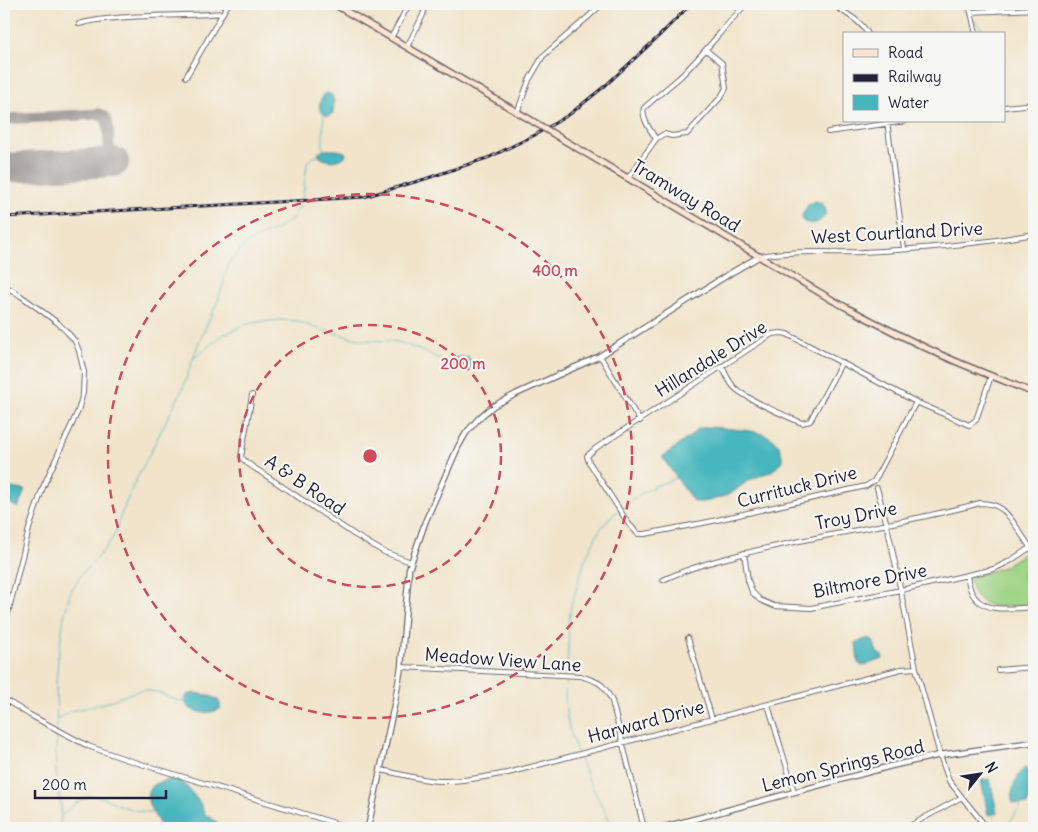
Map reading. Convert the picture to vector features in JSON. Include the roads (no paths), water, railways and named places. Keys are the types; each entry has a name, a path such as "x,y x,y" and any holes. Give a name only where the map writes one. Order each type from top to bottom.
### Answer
{"main road":[{"name":"Tramway Road","path":"334,4 834,301 900,336 961,364 1034,392"}],"street":[{"path":"186,77 228,4"},
{"path":"391,38 409,4"},
{"path":"407,47 423,16 426,4"},
{"path":"517,113 529,80 543,56 602,4"},
{"path":"656,139 643,113 644,108 706,50 730,20 746,4"},
{"path":"832,4 857,20 867,32"},
{"path":"968,4 976,32"},
{"path":"971,12 1034,9"},
{"path":"80,24 101,18 222,13"},
{"path":"628,178 656,139 664,134 672,136 687,134 721,97 726,88 722,63 706,50"},
{"path":"1006,107 1034,104"},
{"path":"828,132 887,123 904,249"},
{"name":"West Courtland Drive","path":"760,256 829,251 861,252 958,246 1034,234"},
{"path":"368,828 396,701 401,667 409,569 426,520 466,433 493,406 600,356 760,256"},
{"path":"4,285 58,323 68,333 79,351 84,372 83,393 78,411 43,488 29,529 4,629"},
{"name":"Hillandale Drive","path":"638,534 633,530 618,508 587,456 596,448 772,334 780,332 787,334 916,402 969,425 976,420 991,376"},
{"path":"600,356 640,420"},
{"path":"722,366 734,388 802,423 810,421 842,362"},
{"name":"A & B Road","path":"252,395 241,457 247,463 355,535 384,552 411,562"},
{"name":"Currituck Drive","path":"638,534 708,522 866,486 874,481 877,476 916,402"},
{"path":"877,488 887,524 916,668 940,755 949,781 987,828"},
{"name":"Troy Drive","path":"662,580 682,571 773,546 887,524 980,503 988,503 1007,513 1034,553"},
{"name":"Biltmore Drive","path":"744,554 752,592 760,600 774,606 812,608 994,569 1031,547"},
{"path":"967,576 971,593 981,604 998,608 1034,607"},
{"path":"688,638 712,719"},
{"name":"Meadow View Lane","path":"401,667 580,676 597,681 607,690 612,701 644,828"},
{"path":"998,670 1034,667"},
{"name":"Harward Drive","path":"381,770 445,781 477,778 622,743 901,669 916,668"},
{"path":"4,699 88,746 351,828"},
{"path":"768,705 794,791"},
{"name":"Lemon Springs Road","path":"661,828 891,766 940,755 1034,742"},
{"path":"906,828 962,797"}],"water":[{"path":"325,93 332,95 334,102 333,113 328,116 321,112 319,106"},
{"path":"337,150 345,152 346,155 337,160 329,161 319,156 319,152"},
{"path":"815,201 823,205 826,213 822,219 810,224 803,221 802,215 808,205"},
{"path":"459,357 470,359 472,364 469,369 452,371 443,366 446,361"},
{"path":"705,427 761,433 778,444 782,461 771,471 749,480 729,494 707,501 693,501 662,457 692,435 697,429"},
{"path":"4,487 25,490 18,508 4,500"},
{"path":"869,638 873,640 877,653 882,655 883,659 862,666 858,663 856,642"},
{"path":"195,693 216,699 219,701 220,709 205,713 191,709 184,701 187,695"},
{"path":"1026,767 1031,780 1029,801 1027,805 1013,803 1012,794 1015,784 1020,773"},
{"path":"173,779 180,781 188,788 200,803 204,813 216,822 216,826 191,825 184,828 162,828 149,804 149,791 153,786 161,782"},
{"path":"990,779 997,813 988,815 981,780"}],"waterway":[{"path":"958,4 971,17"},
{"path":"974,20 985,32"},
{"path":"322,152 324,114"},
{"path":"57,728 56,685 58,658 64,616 70,593 80,576 104,550 115,534 133,486 183,388 198,344 219,298 229,263 250,242 276,230 292,219 302,202 307,163 311,158 318,156"},
{"path":"193,359 221,336 240,327 258,322 280,320 297,321 318,329 354,338 402,343 430,354 446,363"},
{"path":"567,673 569,618 572,602 585,560 597,534 609,518 637,496 655,486 677,478"},
{"path":"566,677 565,700 570,732 590,783 614,828"},
{"path":"57,719 71,711 104,703 140,690 157,692 186,702"},
{"path":"57,732 55,767 61,814 59,828"},
{"path":"61,816 74,805 91,796 100,797 133,810 153,812"},
{"path":"1006,828 1021,803"},
{"path":"993,814 995,828"}],"railway":[{"path":"4,217 364,197 425,179 490,157 535,135 570,114 606,85 691,4"}]}
